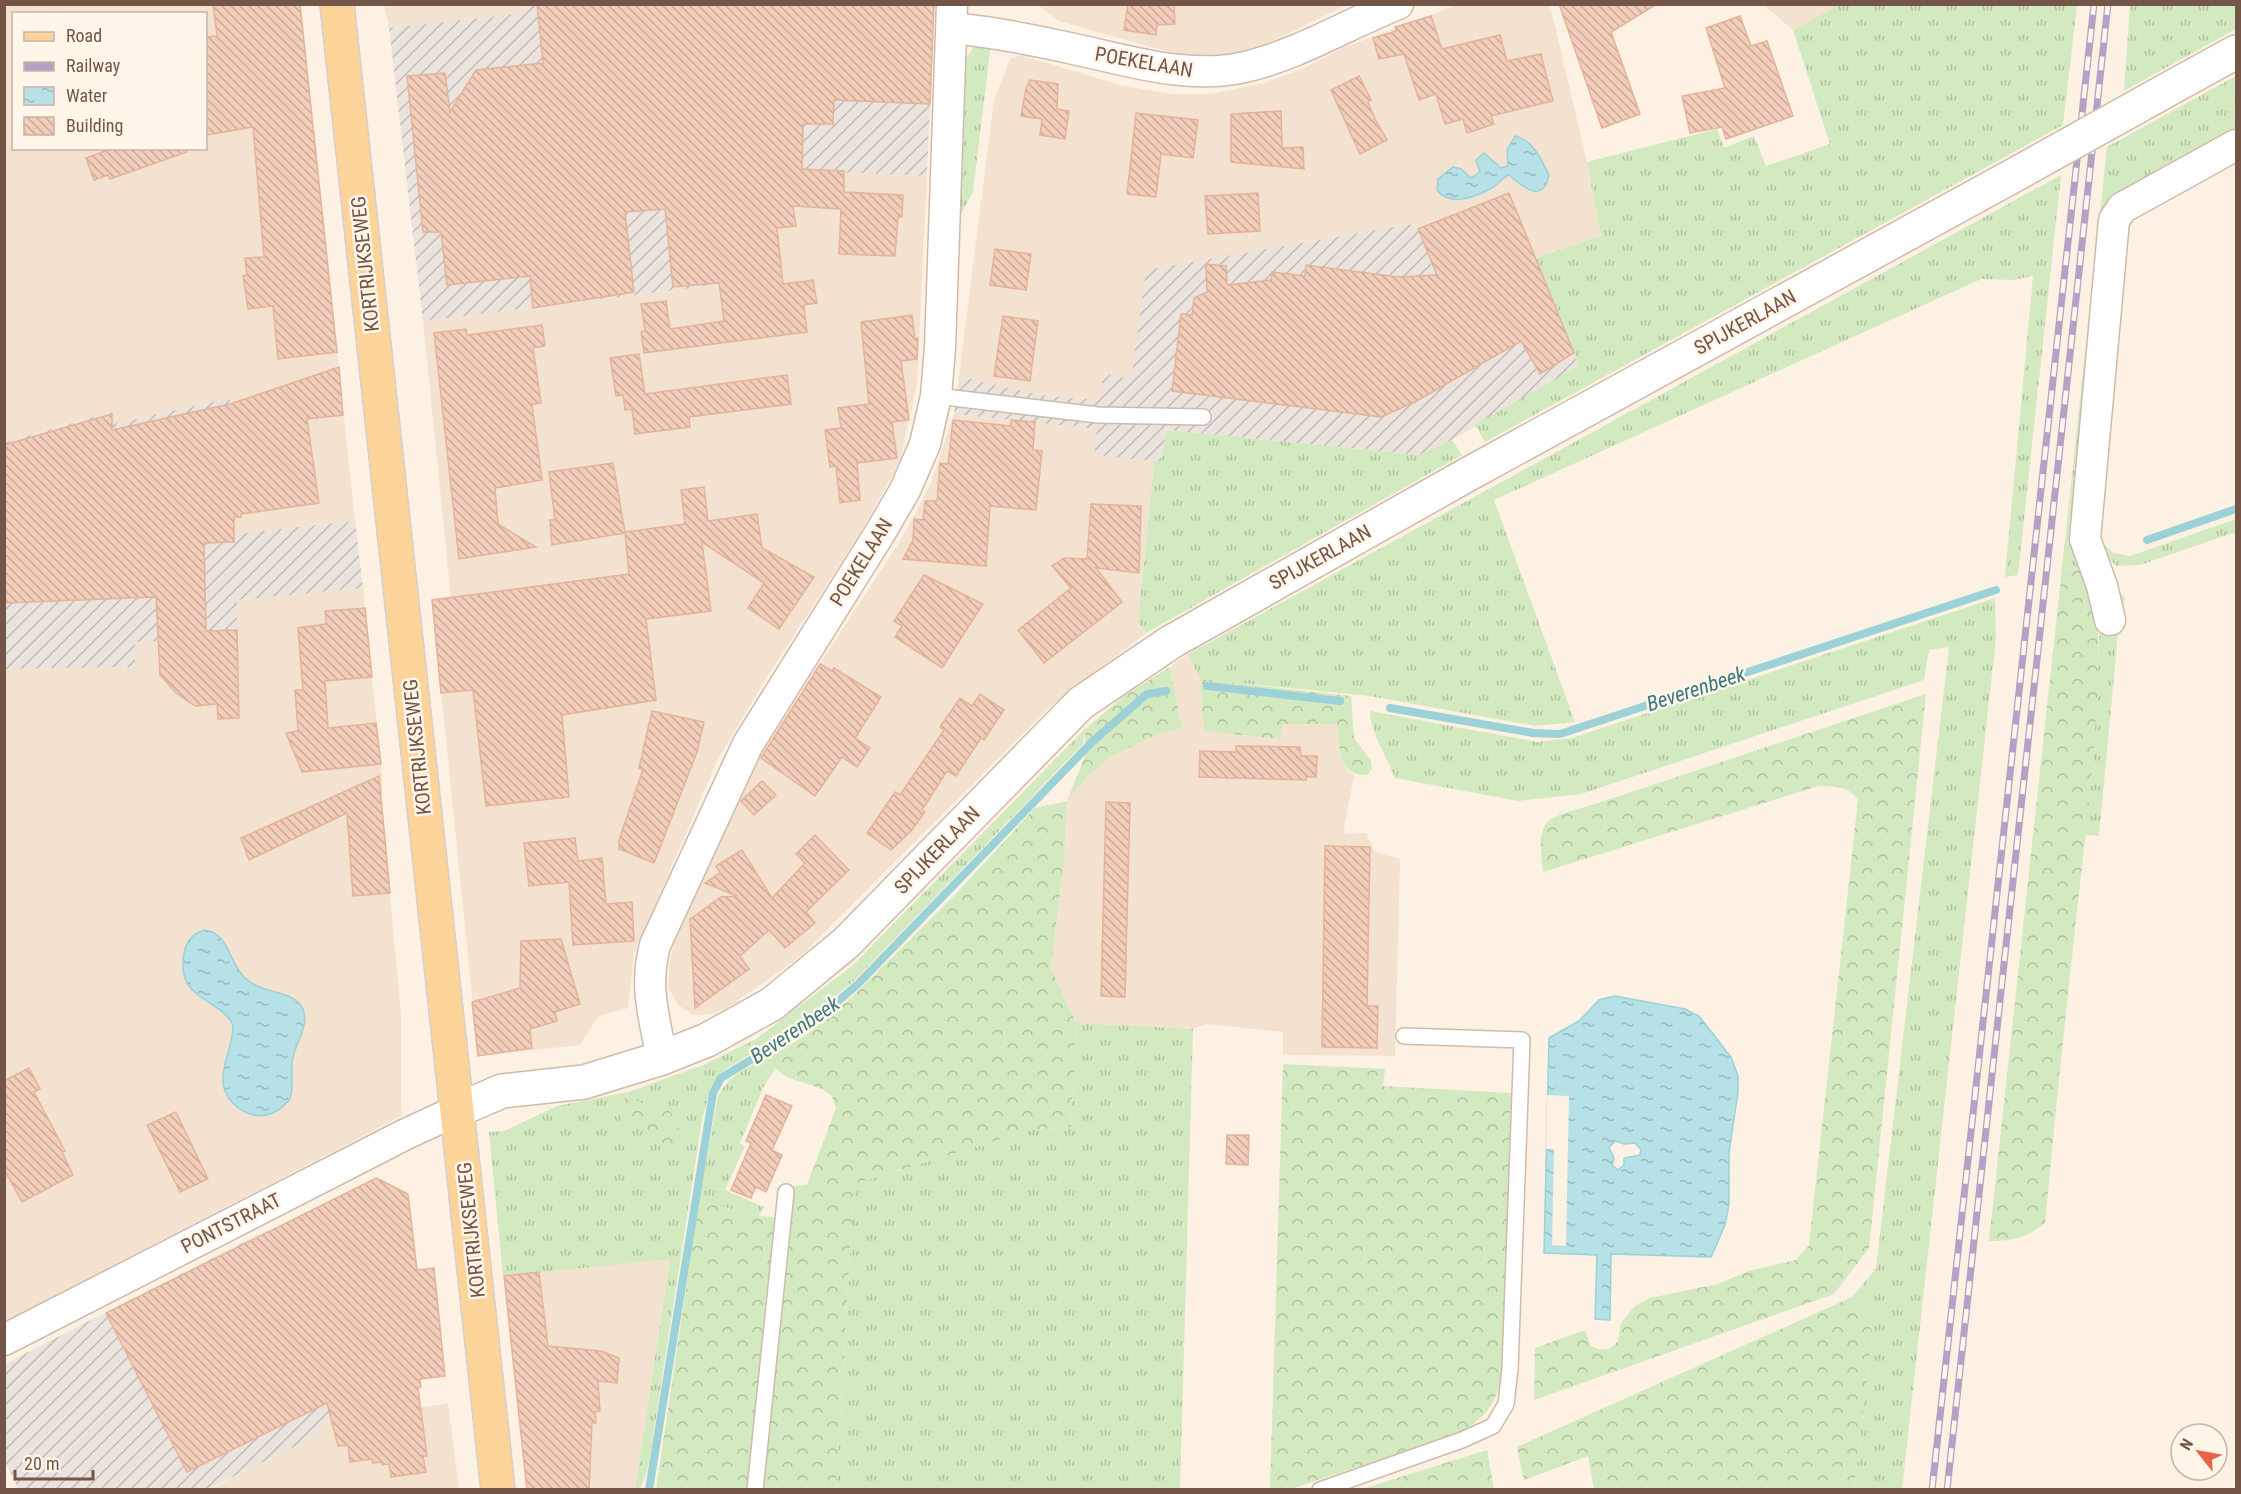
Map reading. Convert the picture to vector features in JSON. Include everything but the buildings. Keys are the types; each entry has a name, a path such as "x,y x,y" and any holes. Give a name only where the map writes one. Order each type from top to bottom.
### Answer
{"main road":[{"name":"KORTRIJKSEWEG","path":"337,4 445,1021 458,1110 498,1490"}],"street":[{"name":"POEKELAAN","path":"662,1058 649,991 648,968 655,945 748,744 905,490 924,444 936,396 952,16 1041,41 1177,71 1212,72 1246,67 1280,56 1398,4"},
{"name":"SPIJKERLAAN","path":"458,1110 502,1091 584,1082 662,1058 707,1041 772,1004 846,943 1081,703 1171,642 1485,464 2236,52"},
{"path":"2110,620 2102,586 2085,539 2114,220 2122,208 2236,145"},
{"name":"PONTSTRAAT","path":"4,1340 406,1134 458,1110"}],"lane":[{"path":"936,396 1098,415 1203,417"},
{"path":"1320,1490 1462,1440 1493,1426 1506,1404 1510,1369 1522,1040 1404,1036"},
{"path":"755,1490 786,1192"}],"shaded area":[{"path":"526,4 934,5 927,176 789,170 796,226 777,228 783,277 423,321 389,28 527,13"},
{"path":"5,5 300,5 355,521 234,534 230,398 112,424 112,412 5,442"},
{"path":"384,5 526,5 527,13 389,28"},
{"path":"1037,5 1347,5 1254,50 1204,59 1158,49 1059,21"},
{"path":"1457,5 1550,5 1587,162 1601,236 1535,258 1508,193 1418,229 1410,224 1147,270 1132,379 1100,400 1040,395 959,376 994,100 1010,59 1021,55 1120,85 1171,94 1210,94 1265,83 1304,68 1345,47"},
{"path":"1764,5 1838,5 1793,30"},
{"path":"796,168 927,176 917,384 900,461 858,537 770,672 718,759 634,954 628,1008 598,1016 580,1045 478,1056 432,600 451,598 423,321 782,277 777,228 796,226 789,170"},
{"path":"1509,193 1579,366 1452,440 1419,455 1167,430 1161,462 1094,455 1097,429 954,414 959,376 1040,395 1100,400 1103,374 1131,379 1146,270 1410,224 1418,229"},
{"path":"230,398 234,534 355,521 363,588 237,600 237,630 206,631 204,576 155,567 157,633 160,633 160,641 135,642 135,667 5,669 5,442 112,412 113,424"},
{"path":"954,414 1097,429 1094,455 1154,461 1138,621 1146,633 1051,706 801,956 730,1006 712,1014 694,1015 678,1005 669,989 669,965 673,946 757,760 902,538 931,483"},
{"path":"155,567 205,576 206,630 237,600 363,588 382,776 382,812 401,1013 401,1116 5,1322 5,669 135,667 135,642 159,641"},
{"path":"1188,654 1200,679 1204,731 1279,739 1283,724 1338,724 1340,756 1347,770 1354,775 1343,834 1366,833 1375,852 1400,859 1395,1056 1283,1055 1283,1032 1206,1024 1193,1029 1076,1023 1051,968 1064,860 1067,801 1089,775 1109,758 1154,736 1182,728 1170,667"},
{"path":"699,1066 635,1489 527,1489 489,1132 505,1131 557,1106 629,1092"},
{"path":"267,1230 302,1303 374,1409 320,1423 320,1434 208,1489 18,1489 5,1461 5,1364"},
{"path":"448,1403 459,1489 208,1490 320,1434 320,1423 374,1409 381,1414"}],"green space":[{"path":"1838,5 2077,5 2063,125 1485,442 1475,425 1579,366 1535,258 1601,236 1587,162 1717,129 1724,148 1754,136 1766,166 1830,144 1793,30"},
{"path":"2130,5 2236,5 2236,29 2124,91"},
{"path":"991,43 973,192 957,221 964,61 975,45"},
{"path":"2236,76 2236,137 2114,202 2095,571 2062,568 2107,147"},
{"path":"2061,175 2018,575 2005,577 2033,276 2013,280 1981,279 1494,500 1575,722 1535,726 1370,696 1200,679 1188,654"},
{"path":"1167,430 1419,455 1452,440 1462,455 1146,633 1138,622 1154,461 1161,461"},
{"path":"2236,519 2236,532 2140,565 2116,566 2096,544 2104,544 2113,553 2130,556"},
{"path":"2062,568 2095,571 2098,612 2097,695 2091,778 2045,1223 2019,1238 1989,1241"},
{"path":"2095,571 2125,597 2118,634 2099,836 2085,835 2100,629"},
{"path":"1995,598 1996,638 1902,1489 1854,1489 1872,1337 1871,1315 1852,1297 1876,1269 1949,647 1929,650 1924,680 1581,794 1518,801 1395,778 1372,726 1370,711 1537,742 1572,738"},
{"path":"1170,667 1182,728 1154,736 1109,758 1089,775 1067,801 1085,756 1085,729 1125,695"},
{"path":"1200,679 1351,696 1354,738 1371,761 1372,769 1367,775 1357,774 1344,765 1337,724 1283,724 1280,739 1204,731"},
{"path":"1926,694 1869,1248 1834,1294 1534,1400 1535,1348 1585,1330 1591,1346 1600,1350 1609,1349 1618,1341 1621,1323 1634,1307 1650,1298 1718,1284 1749,1271 1796,1260 1809,1245 1858,800 1845,789 1818,786 1543,872 1541,839 1543,829 1548,822 1565,813"},
{"path":"1085,729 1083,744 856,979 810,1018 724,1070 710,1090 702,1120 648,1468 640,1489 635,1489 670,1259 503,1276 489,1132 505,1131 557,1106 629,1092 699,1067 756,1039 851,967"},
{"path":"1067,801 1064,860 1051,968 1076,1023 1071,1127 1031,1130 854,1184 836,1489 656,1490 699,1201 759,1216 788,1218 792,1186 807,1185 836,1108 832,1096 822,1089 787,1077 763,1060 805,1036 852,997 955,895 1035,808"},
{"path":"1076,1023 1193,1029 1180,1489 836,1490 854,1184 1031,1130 1071,1127"},
{"path":"763,1060 775,1069 763,1088 740,1143 745,1146 725,1190 764,1207 759,1216 699,1201 718,1096 732,1078"},
{"path":"1283,1064 1385,1069 1383,1086 1511,1093 1504,1341 1500,1383 1491,1405 1484,1414 1461,1433 1291,1489 1270,1490"},
{"path":"628,1097 640,1102 652,1112 669,1111 673,1115 678,1124 679,1134 672,1148 661,1147 650,1131 643,1126 633,1128 624,1125 617,1110 620,1102"},
{"path":"1852,1297 1871,1315 1872,1337 1854,1489 1594,1489 1588,1456 1524,1480 1517,1447"},
{"path":"1487,1450 1494,1489 1362,1489"}],"water":[{"path":"1515,136 1526,141 1540,157 1549,175 1542,189 1537,191 1525,188 1509,175 1492,188 1469,198 1455,200 1442,195 1437,190 1438,179 1453,167 1461,169 1471,178 1480,172 1476,160 1484,153 1501,168 1508,166 1507,150"},
{"path":"204,930 219,936 244,977 260,987 293,998 303,1009 305,1022 293,1056 290,1099 279,1110 270,1114 259,1116 244,1112 233,1104 225,1092 223,1074 233,1025 227,1016 192,989 186,981 183,969 186,945 193,936"},
{"path":"1615,996 1685,1009 1699,1016 1731,1057 1738,1076 1738,1092 1729,1153 1729,1204 1725,1225 1711,1257 1611,1254 1610,1320 1595,1319 1597,1255 1544,1253 1549,1038 1579,1021 1599,1000","holes":["1616,1141 1624,1144 1635,1143 1641,1150 1640,1155 1624,1158 1624,1165 1618,1170 1612,1165 1614,1158 1609,1147"]}],"pier":[{"path":"1547,1095 1569,1096 1566,1246 1552,1245 1554,1149 1546,1149"}],"waterway":[{"name":"Beverenbeek","path":"2147,540 2236,509"},
{"name":"Beverenbeek","path":"1390,708 1533,733 1560,734 1996,590"},
{"name":"Beverenbeek","path":"1207,686 1340,701"},
{"name":"Beverenbeek","path":"649,1490 713,1093 721,1078 815,1021 858,984 1092,742 1147,694 1166,691"}],"railway":[{"path":"1932,1490 2094,4"},
{"path":"1947,1490 2108,4"}]}
